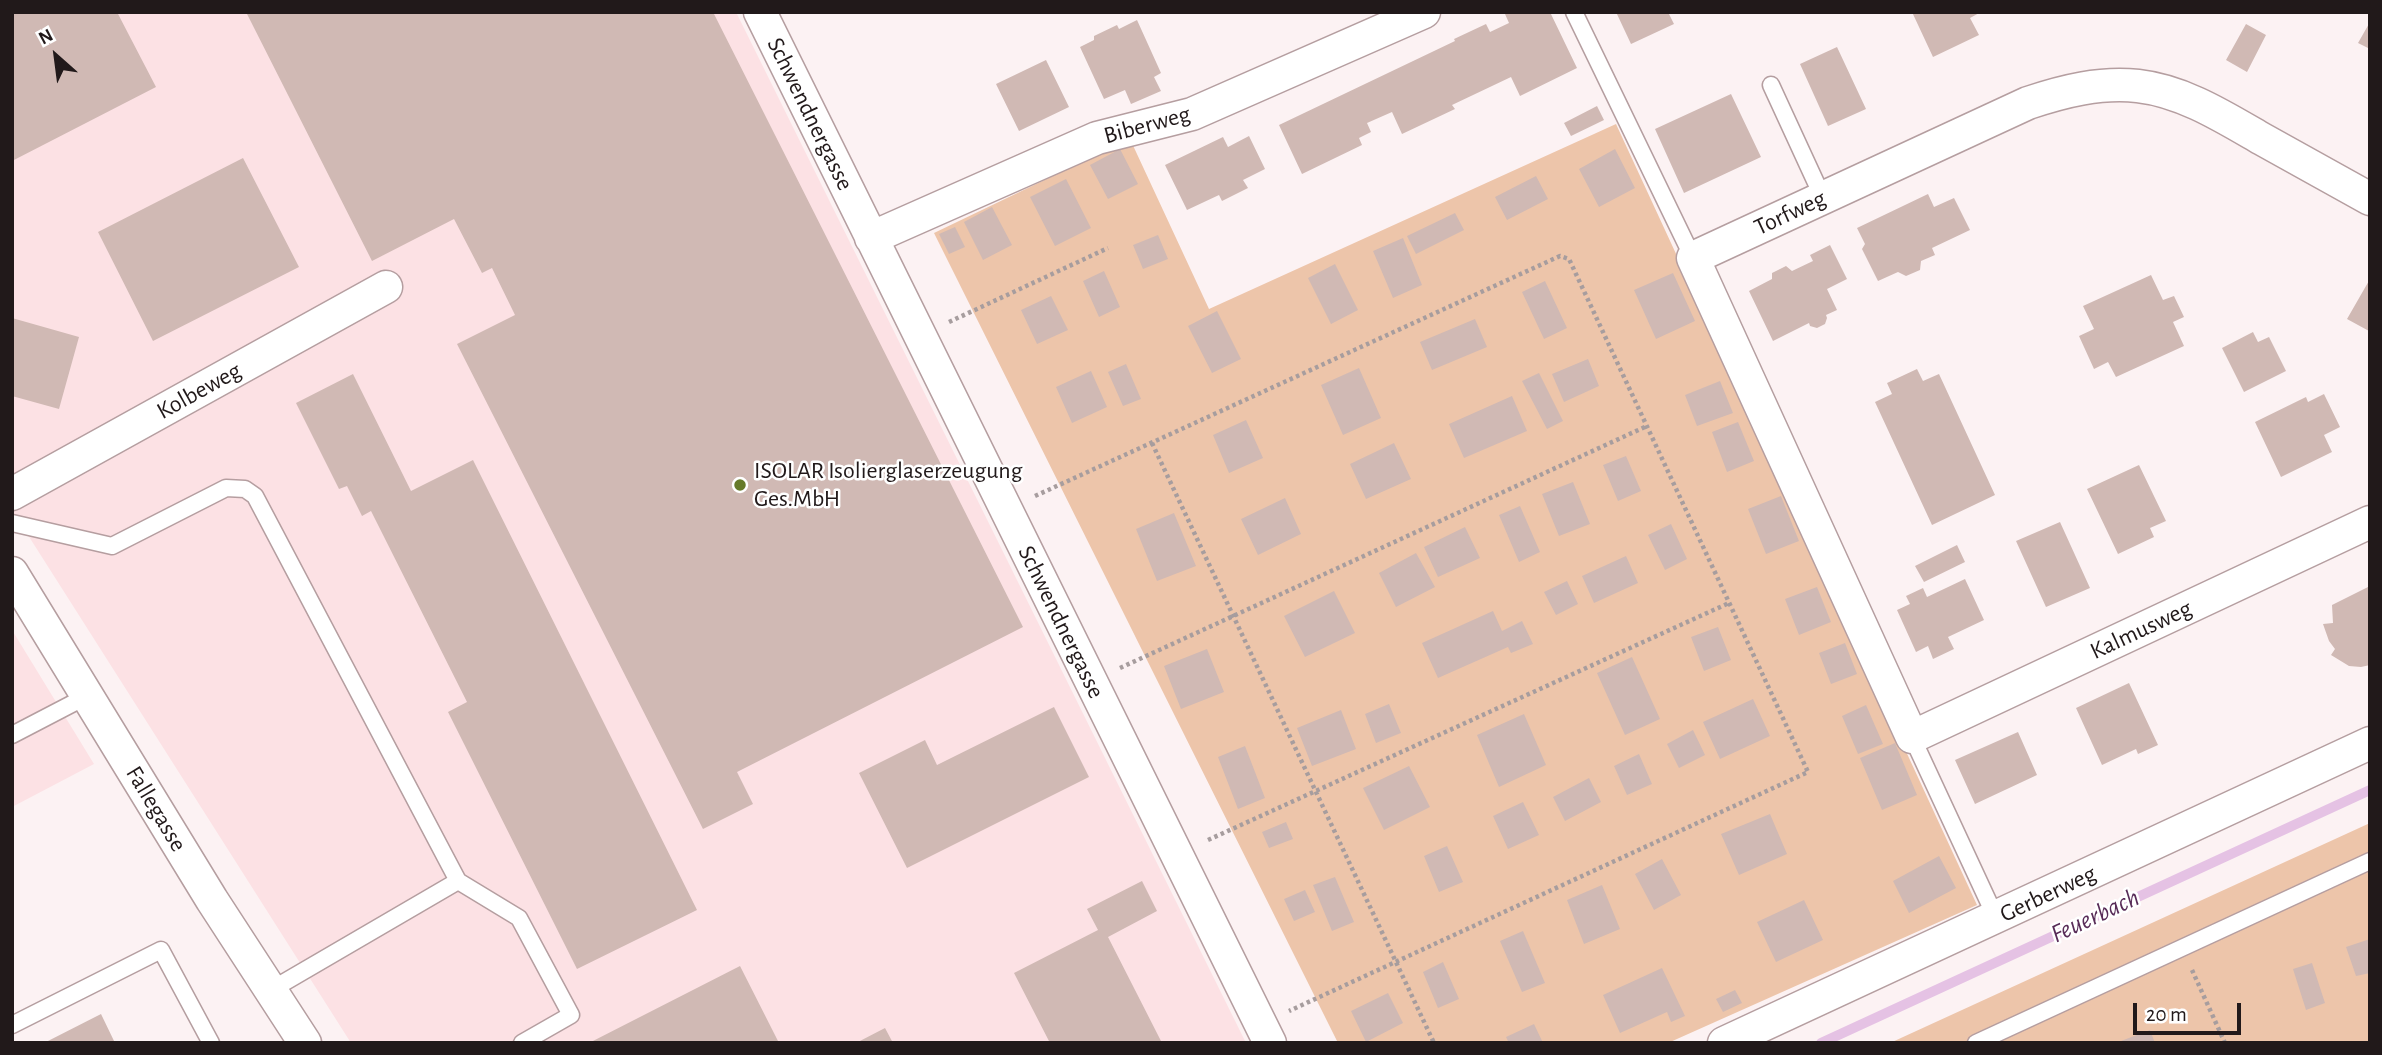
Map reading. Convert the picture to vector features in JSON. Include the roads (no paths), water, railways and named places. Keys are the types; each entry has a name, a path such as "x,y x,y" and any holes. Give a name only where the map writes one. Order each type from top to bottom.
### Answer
{"street":[{"name":"Schwendnergasse","path":"760,12 1266,1033"},
{"name":"Biberweg","path":"870,237 1097,138 1192,114 1385,20 1424,12"},
{"name":"Torfweg","path":"1693,258 2028,103 2065,91 2104,86 2139,86 2169,93 2213,112 2370,199"},
{"path":"1693,258 1912,737"},
{"name":"Kolbeweg","path":"12,494 386,287"},
{"name":"Kalmusweg","path":"1912,737 2370,522"},
{"name":"Fallegasse","path":"12,573 212,900 305,1043"},
{"name":"Gerberweg","path":"1724,1043 2370,743"}],"lane":[{"path":"1574,12 1693,258"},
{"path":"1771,85 1823,198"},
{"path":"12,523 112,546 226,488 245,489 255,496 458,881 519,918 571,1016 522,1043"},
{"path":"12,734 87,696"},
{"path":"1912,737 1996,918"},
{"path":"1976,1043 2370,861"},
{"path":"271,990 458,881"},
{"path":"12,1025 161,950 211,1043"}],"waterway":[{"name":"Feuerbach","path":"1821,1043 2370,790"}],"place":[{"name":"ISOLAR Isolierglaserzeugung Ges.MbH","path":"740,485"}]}
